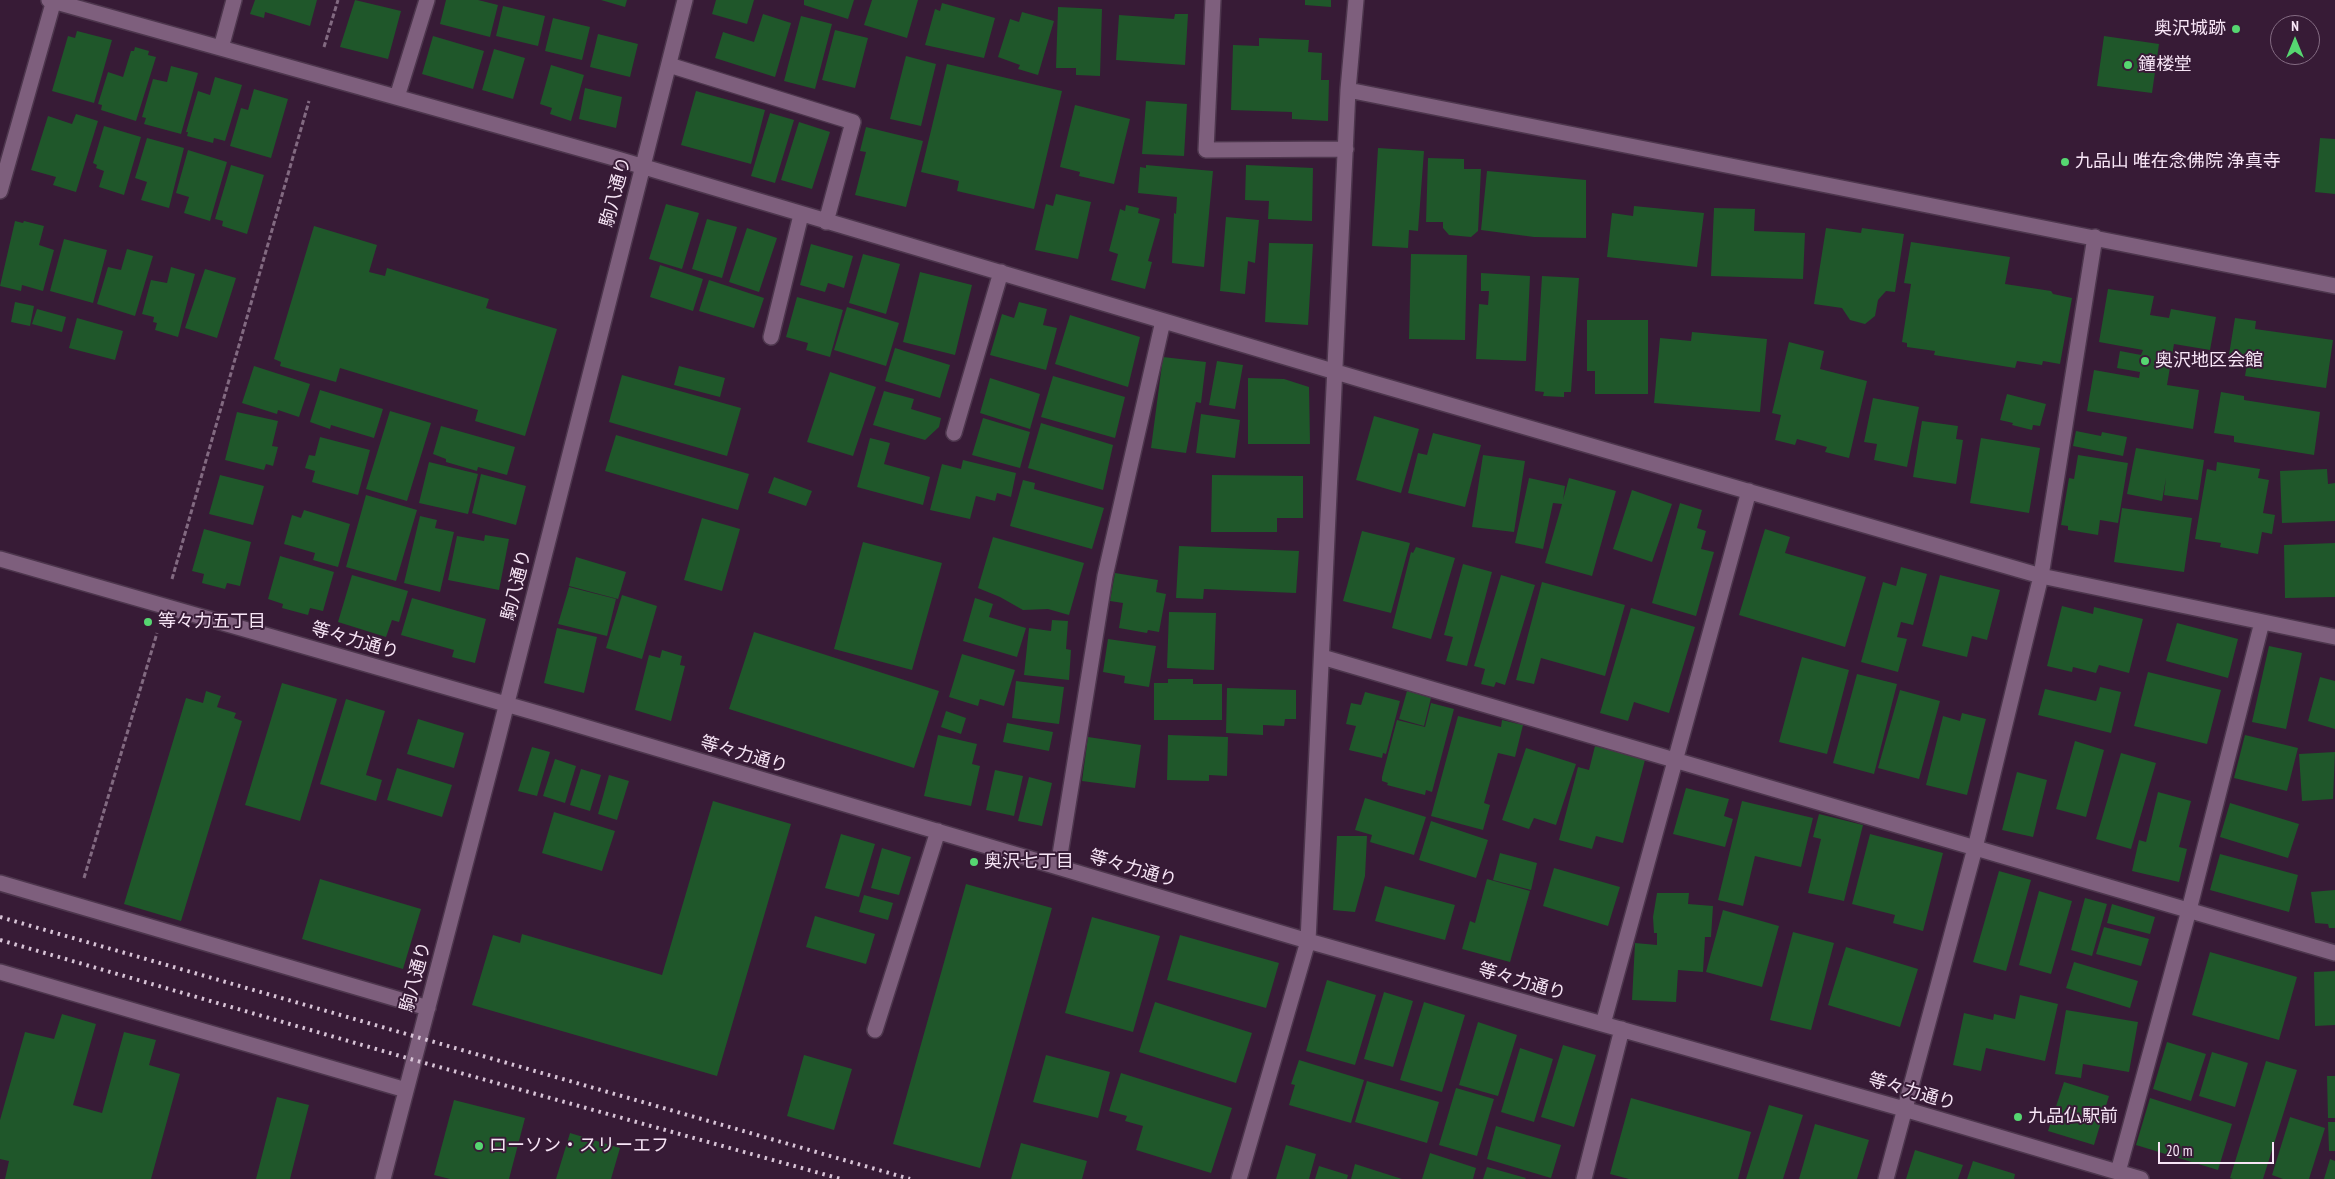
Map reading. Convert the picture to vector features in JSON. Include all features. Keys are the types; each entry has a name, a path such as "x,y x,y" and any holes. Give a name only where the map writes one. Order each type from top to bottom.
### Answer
{"street":[{"path":"0,191 52,0 642,166 1336,372 2041,576 2335,637"},
{"path":"221,48 234,0"},
{"path":"398,97 427,0"},
{"name":"駒八通り","path":"383,1179 685,0"},
{"path":"1213,0 1206,150 1346,148"},
{"path":"1239,1179 1308,941 1348,90 1356,0"},
{"path":"668,65 853,122 826,222"},
{"path":"1348,90 2335,286"},
{"path":"771,336 802,215"},
{"path":"1886,1179 1975,848 2041,576 2095,237"},
{"path":"954,433 1000,272"},
{"path":"1058,867 1105,576 1163,321"},
{"path":"1602,1024 1749,491"},
{"name":"等々力通り","path":"0,559 506,704 1308,941 1904,1109 2141,1179"},
{"path":"2118,1172 2189,910 2262,622"},
{"path":"1322,657 2335,953"},
{"path":"875,1030 938,831"},
{"path":"0,883 428,1008"},
{"path":"0,972 406,1090"},
{"path":"1584,1179 1622,1029"}],"path":[{"path":"76,905 338,0"}],"building":[{"path":"255,0 317,0 310,26 265,12 264,18 250,14"},
{"path":"355,0 401,11 388,59 340,47"},
{"path":"446,0 478,0 498,5 490,37 440,24"},
{"path":"601,0 627,0 625,7"},
{"path":"716,0 754,0 747,24 712,14"},
{"path":"804,0 854,0 848,19 804,5"},
{"path":"872,0 918,0 907,38 864,25"},
{"path":"1305,0 1331,0 1331,7 1305,5"},
{"path":"942,3 995,18 984,58 925,45 935,9 940,11"},
{"path":"503,6 545,16 538,46 496,36"},
{"path":"1058,7 1102,9 1100,76 1076,75 1076,68 1056,68"},
{"path":"1022,12 1054,21 1038,75 1018,69 1020,65 998,57 1010,19 1019,22"},
{"path":"763,14 791,23 775,77 715,58 723,32 754,42"},
{"path":"1175,14 1188,14 1185,65 1116,60 1119,15 1174,19"},
{"path":"801,16 832,24 815,89 784,81"},
{"path":"553,18 590,27 582,60 545,51"},
{"path":"835,30 868,38 855,88 822,80"},
{"path":"77,31 112,40 94,103 52,91 68,36 75,38"},
{"path":"598,34 638,44 630,77 590,67"},
{"path":"433,36 484,51 473,89 422,74"},
{"name":"鐘楼堂","path":"2104,36 2159,44 2152,93 2097,86"},
{"path":"1259,38 1309,40 1308,52 1322,53 1321,80 1329,80 1328,121 1292,119 1292,112 1231,110 1233,45 1259,46"},
{"path":"135,47 149,51 148,55 156,57 136,121 101,110 102,105 98,104 108,72 123,77 131,51 134,51"},
{"path":"494,49 525,58 513,99 482,90"},
{"path":"906,56 936,64 921,126 890,119"},
{"path":"947,64 1062,91 1034,209 957,191 959,181 921,172"},
{"path":"551,65 584,75 571,121 550,114 552,108 540,104"},
{"path":"171,66 198,73 181,134 144,124 146,118 142,117 153,79 167,82"},
{"path":"215,77 242,85 225,141 214,138 213,143 187,136 188,132 186,132 198,91 210,95"},
{"path":"585,88 622,97 616,128 579,119"},
{"path":"254,89 288,99 271,158 230,146 241,108 248,110"},
{"path":"696,91 765,110 751,164 681,145"},
{"path":"1146,101 1187,104 1184,156 1142,154"},
{"path":"1075,105 1130,119 1114,184 1079,176 1080,172 1060,167"},
{"path":"770,113 794,120 775,183 751,176"},
{"path":"76,114 98,121 76,192 53,185 56,177 31,170 48,116 72,124"},
{"path":"799,122 830,132 812,189 781,180"},
{"path":"104,126 141,137 124,195 99,187 104,171 96,168 97,165 93,163"},
{"path":"866,127 923,141 906,207 855,195 866,152 860,151"},
{"path":"147,138 184,148 169,208 141,200 147,182 135,178"},
{"path":"2320,138 2335,139 2335,194 2315,192"},
{"path":"1378,148 1424,151 1418,231 1409,230 1408,248 1372,246"},
{"path":"188,150 227,162 210,221 184,213 189,197 176,193"},
{"path":"1428,158 1464,159 1464,169 1481,169 1478,231 1471,237 1449,235 1443,228 1443,222 1426,222"},
{"path":"231,165 264,175 247,234 222,226 223,221 215,219"},
{"path":"1146,165 1213,171 1204,267 1172,263 1174,213 1176,214 1177,197 1138,193 1140,167 1146,168"},
{"path":"1246,165 1313,168 1312,221 1268,219 1269,201 1245,200"},
{"path":"1487,171 1586,180 1586,238 1534,237 1481,230"},
{"path":"1056,194 1091,202 1078,259 1035,250 1046,204 1053,206"},
{"path":"666,204 699,213 682,269 649,259"},
{"path":"1126,205 1139,208 1138,213 1160,219 1148,261 1152,262 1145,289 1111,280 1118,254 1109,251 1120,209 1125,211"},
{"path":"1634,206 1704,213 1697,267 1607,257 1612,213 1633,216"},
{"path":"1714,208 1755,209 1754,231 1805,233 1803,279 1711,276"},
{"path":"1226,217 1259,220 1255,263 1248,261 1245,294 1220,291"},
{"path":"707,219 737,227 722,278 692,269"},
{"path":"15,221 23,223 24,221 44,226 39,245 54,250 43,291 22,285 21,291 0,286"},
{"path":"314,226 377,245 369,272 385,276 387,268 489,299 486,308 557,329 525,436 475,421 478,410 340,368 336,382 280,366 281,362 274,359"},
{"path":"747,228 777,238 759,292 729,282"},
{"path":"1826,228 1861,233 1862,228 1904,234 1895,292 1886,291 1878,300 1875,316 1865,324 1850,320 1842,308 1814,304"},
{"path":"64,239 107,250 93,303 50,291"},
{"path":"1911,242 2010,257 2005,284 2051,291 2053,294 2072,298 2060,364 2043,361 2042,365 2017,361 2015,368 1934,355 1935,351 1907,347 1907,343 1902,342 1911,284 1904,283"},
{"path":"1269,243 1313,244 1308,325 1265,322"},
{"path":"811,244 853,256 844,288 828,283 825,292 800,285"},
{"path":"127,249 153,256 135,316 97,304 108,267 121,270"},
{"path":"863,254 900,264 886,314 849,303"},
{"path":"1411,254 1467,255 1465,340 1409,339"},
{"path":"660,265 703,279 693,311 650,297"},
{"path":"171,267 195,274 178,337 155,330 157,323 153,322 154,317 142,314 151,280 167,283"},
{"path":"205,269 236,278 217,338 185,328"},
{"path":"920,272 972,285 955,355 903,342"},
{"path":"1481,273 1530,276 1526,361 1476,359 1479,304 1488,305 1489,291 1481,291"},
{"path":"1542,276 1579,278 1571,392 1564,392 1564,397 1543,396 1544,392 1535,391"},
{"path":"709,280 764,298 754,328 699,311"},
{"name":"奥沢地区会館","path":"2108,289 2154,296 2150,315 2169,318 2171,309 2216,317 2210,350 2174,344 2167,385 2199,390 2193,429 2087,411 2094,370 2139,378 2140,372 2117,368 2120,351 2141,355 2143,350 2099,342"},
{"path":"797,297 843,310 830,357 806,350 808,343 786,337"},
{"path":"15,302 34,306 30,326 11,322"},
{"path":"1019,302 1047,309 1043,325 1057,328 1046,370 990,355 1002,314 1014,318"},
{"path":"847,307 899,323 886,366 834,350"},
{"path":"37,309 66,317 62,332 32,324"},
{"path":"1070,315 1140,337 1128,387 1055,364"},
{"path":"77,318 123,331 115,360 69,348"},
{"path":"2235,318 2256,321 2255,329 2333,340 2326,388 2245,376 2247,364 2228,361"},
{"path":"1587,320 1648,320 1648,394 1595,394 1595,371 1587,371"},
{"path":"1692,332 1767,339 1760,412 1654,403 1660,338 1691,341"},
{"path":"1789,342 1824,351 1820,369 1867,381 1849,458 1825,452 1827,447 1797,439 1795,445 1775,440 1781,415 1772,413"},
{"path":"895,348 950,365 940,398 885,381"},
{"path":"1163,357 1206,362 1201,403 1196,402 1186,453 1151,448"},
{"path":"1217,361 1243,365 1235,409 1209,405"},
{"path":"254,366 310,384 299,417 278,410 277,414 242,403"},
{"path":"679,366 725,378 720,397 674,385"},
{"path":"830,372 876,387 853,456 807,442"},
{"path":"622,375 741,408 727,456 609,422"},
{"path":"1053,376 1125,397 1115,438 1041,417"},
{"path":"990,378 1040,394 1030,429 980,413"},
{"path":"1248,378 1284,379 1309,387 1310,444 1248,444"},
{"path":"320,390 383,409 374,438 331,425 330,429 310,422"},
{"path":"884,391 914,399 911,409 941,418 939,427 925,440 873,425"},
{"path":"2221,392 2244,396 2244,400 2320,412 2314,455 2234,442 2234,436 2214,433"},
{"path":"2007,394 2046,404 2040,426 2033,425 2032,430 2000,420"},
{"path":"1873,398 1919,407 1907,467 1874,460 1877,444 1864,442"},
{"path":"390,411 431,423 407,501 366,489"},
{"path":"237,412 278,421 272,446 278,447 273,466 266,464 264,470 225,460"},
{"path":"1201,414 1240,420 1235,458 1196,453"},
{"path":"1374,416 1419,429 1401,493 1356,480"},
{"path":"983,418 1030,432 1020,468 972,455"},
{"path":"1922,421 1958,426 1956,439 1963,440 1956,484 1913,477"},
{"path":"1041,423 1113,445 1103,490 1028,468"},
{"path":"441,426 515,447 507,475 478,467 477,471 446,462 446,459 433,454"},
{"path":"2076,431 2101,436 2102,432 2127,437 2123,456 2073,446"},
{"path":"1433,433 1481,445 1465,507 1408,493 1418,453 1427,455"},
{"path":"616,435 749,474 738,510 605,471"},
{"path":"320,437 370,450 358,495 312,482 315,471 305,468 309,455 315,456"},
{"path":"870,438 890,443 884,464 930,477 923,505 857,487"},
{"path":"1981,438 2040,448 2029,513 1970,503"},
{"path":"2136,448 2204,460 2198,500 2164,495 2166,478 2162,501 2127,494"},
{"path":"1483,455 1525,461 1514,532 1472,527"},
{"path":"2078,455 2128,463 2118,523 2100,520 2098,535 2068,530 2068,526 2061,525 2069,478 2074,479"},
{"path":"963,460 1016,473 1011,497 997,493 995,501 976,496 970,519 930,510 942,464 961,469"},
{"path":"429,462 478,474 468,514 419,503"},
{"path":"2217,462 2260,469 2258,478 2269,480 2263,513 2275,515 2272,534 2262,532 2258,554 2220,547 2221,543 2195,539 2207,469 2216,471"},
{"path":"2327,469 2328,484 2335,483 2335,521 2282,523 2280,471"},
{"path":"481,474 526,486 516,525 472,513"},
{"path":"220,475 264,486 253,525 209,514"},
{"path":"1212,475 1303,476 1303,518 1277,518 1277,532 1211,532"},
{"path":"774,477 812,491 806,506 768,493"},
{"path":"1529,478 1565,486 1563,500 1569,478 1616,491 1592,576 1545,563 1562,504 1553,503 1543,549 1515,543"},
{"path":"1023,480 1035,483 1034,489 1104,508 1092,549 1010,526"},
{"path":"1632,490 1672,504 1652,562 1613,549"},
{"path":"366,495 417,510 396,581 346,567"},
{"path":"1680,503 1702,510 1697,528 1706,531 1701,549 1714,552 1696,616 1652,603"},
{"path":"2122,508 2192,518 2184,572 2114,562"},
{"path":"304,510 350,524 338,567 313,560 315,553 284,544 292,515 301,518"},
{"path":"420,516 437,520 435,528 454,532 440,592 404,583"},
{"path":"702,518 740,529 722,591 684,580"},
{"path":"204,529 251,542 240,586 227,583 225,589 202,583 204,574 192,571"},
{"path":"1765,529 1790,537 1785,553 1866,577 1845,647 1739,615"},
{"path":"1362,531 1410,543 1391,613 1343,601"},
{"path":"485,535 509,539 499,590 448,580 457,536 484,541"},
{"path":"993,537 1084,563 1069,615 1048,609 1023,610 1000,597 978,588"},
{"path":"863,542 942,563 912,670 834,649"},
{"path":"2335,543 2335,597 2285,598 2284,545"},
{"path":"1179,546 1299,551 1296,593 1204,589 1203,599 1176,598"},
{"path":"1416,547 1455,558 1431,639 1392,628 1411,552 1413,553"},
{"path":"280,556 334,572 323,611 310,608 308,615 282,608 283,604 268,599"},
{"path":"576,557 626,572 618,599 569,586"},
{"path":"1463,564 1492,572 1467,666 1446,661 1453,637 1444,635"},
{"path":"1901,567 1927,574 1913,625 1901,622 1897,637 1907,639 1898,672 1861,662 1883,582 1896,586"},
{"path":"1115,573 1158,580 1156,592 1166,594 1159,632 1148,630 1147,633 1119,628 1123,603 1110,601"},
{"path":"352,575 408,591 399,622 392,620 386,637 338,622"},
{"path":"1501,575 1535,585 1505,685 1496,682 1494,687 1481,684 1485,669 1474,666"},
{"path":"1940,575 2000,590 1987,640 1972,636 1967,657 1922,646"},
{"path":"1542,582 1625,605 1605,676 1541,658 1534,684 1516,680"},
{"path":"569,587 616,599 607,636 558,624"},
{"path":"622,595 657,606 642,659 606,648"},
{"path":"412,598 486,619 475,663 452,657 454,650 401,635"},
{"path":"975,598 993,604 989,617 1026,628 1017,657 963,641"},
{"path":"2062,606 2093,614 2094,607 2143,619 2129,673 2099,665 2096,673 2073,667 2072,672 2047,666"},
{"path":"1631,608 1695,627 1669,713 1634,702 1628,721 1600,713"},
{"path":"1169,612 1216,613 1214,670 1167,668"},
{"path":"1052,620 1068,621 1066,649 1071,650 1069,680 1024,675 1029,628 1051,631"},
{"path":"2177,623 2238,639 2228,678 2166,661"},
{"path":"557,628 597,637 584,693 544,683"},
{"path":"754,632 939,691 914,768 729,709"},
{"path":"1108,639 1156,646 1149,687 1124,683 1125,676 1103,672"},
{"path":"2269,646 2302,653 2286,729 2252,722"},
{"path":"662,650 682,656 680,665 685,666 671,721 635,710 649,655 660,658"},
{"path":"962,654 1015,670 1004,706 980,699 978,706 949,697"},
{"path":"1802,657 1849,670 1827,754 1779,742"},
{"path":"2148,672 2221,690 2207,744 2134,726"},
{"path":"1857,674 1897,684 1874,774 1833,763"},
{"path":"2320,677 2335,681 2335,729 2308,721"},
{"path":"1168,679 1193,679 1193,684 1222,684 1222,720 1154,720 1154,683 1168,683"},
{"path":"1016,681 1064,687 1059,724 1012,718"},
{"path":"282,683 337,699 300,821 245,805"},
{"path":"2100,687 2121,692 2111,733 2038,715 2045,689 2096,701"},
{"path":"1227,688 1296,690 1296,719 1285,719 1284,726 1263,725 1263,735 1226,733"},
{"path":"1900,690 1940,701 1919,779 1878,768"},
{"path":"206,691 221,696 217,707 236,713 234,718 242,721 181,921 124,904 186,698 203,703"},
{"path":"1407,691 1431,698 1424,726 1399,719"},
{"path":"1365,692 1400,701 1386,754 1383,753 1382,758 1349,750 1356,726 1346,724 1351,703 1361,705"},
{"path":"346,699 385,711 366,775 382,780 376,801 320,784"},
{"path":"1431,703 1454,709 1432,792 1426,790 1425,795 1387,785 1388,783 1382,781 1382,777 1397,720 1425,727"},
{"path":"946,711 966,718 961,734 941,727"},
{"path":"1962,713 1986,719 1967,795 1926,785 1943,716 1960,721"},
{"path":"1458,716 1501,727 1502,720 1523,725 1515,757 1498,753 1484,803 1490,805 1483,830 1431,816"},
{"path":"418,719 464,733 454,768 407,754"},
{"path":"1007,723 1053,732 1049,751 1003,742"},
{"path":"938,735 977,744 972,764 980,766 971,806 924,796"},
{"path":"1168,735 1228,737 1227,776 1209,775 1209,781 1167,780"},
{"path":"2245,735 2298,748 2287,791 2234,778"},
{"path":"1088,737 1141,745 1135,788 1082,781"},
{"path":"2075,741 2104,750 2086,817 2056,809"},
{"path":"1595,746 1645,760 1623,843 1596,836 1592,849 1559,840 1578,767 1589,770"},
{"path":"532,747 550,752 537,796 518,791"},
{"path":"1526,748 1576,764 1556,825 1534,818 1529,829 1502,820"},
{"path":"2335,752 2333,799 2302,801 2299,754"},
{"path":"2121,753 2156,763 2131,849 2096,839"},
{"path":"555,759 576,766 565,803 543,796"},
{"path":"397,768 452,785 442,817 387,800"},
{"path":"581,769 601,775 590,811 570,805"},
{"path":"995,770 1023,776 1014,816 986,810"},
{"path":"2017,772 2047,780 2033,837 2002,830"},
{"path":"609,775 629,781 617,820 598,814"},
{"path":"1029,777 1052,783 1042,826 1018,821"},
{"path":"1686,788 1729,799 1724,816 1733,819 1725,847 1673,834"},
{"path":"2158,792 2191,801 2179,847 2187,849 2179,882 2132,871 2139,840 2146,842"},
{"path":"1365,798 1426,817 1414,855 1370,842 1372,835 1355,830"},
{"path":"713,801 791,824 717,1076 472,1005 493,935 520,943 522,934 662,975"},
{"path":"1742,801 1813,818 1801,867 1755,856 1743,906 1718,900"},
{"path":"2230,803 2299,824 2288,858 2220,837"},
{"path":"554,812 615,831 602,871 542,853"},
{"path":"1819,814 1863,825 1844,901 1808,893 1821,839 1813,837"},
{"path":"1431,821 1488,840 1476,878 1419,860"},
{"path":"841,834 875,844 859,897 825,888"},
{"path":"1870,834 1943,853 1923,931 1893,923 1895,915 1852,904"},
{"path":"1337,836 1367,836 1365,876 1355,912 1333,910"},
{"path":"882,848 911,857 899,895 871,888"},
{"path":"1500,853 1537,863 1531,890 1493,880"},
{"path":"2220,854 2298,875 2289,912 2210,890"},
{"path":"1554,868 1620,887 1608,926 1543,906"},
{"path":"1999,871 2031,880 2006,971 1973,962"},
{"path":"320,879 421,909 403,969 302,939"},
{"path":"1487,879 1530,891 1510,962 1462,949 1470,921 1475,923"},
{"path":"966,884 1052,908 980,1168 893,1144"},
{"path":"1385,886 1455,905 1445,940 1375,921"},
{"path":"2335,890 2335,928 2329,928 2328,924 2315,923 2311,892"},
{"path":"2039,891 2072,901 2051,974 2019,965"},
{"path":"1657,893 1689,893 1688,904 1713,906 1711,937 1705,937 1703,972 1678,970 1676,1002 1632,1000 1635,943 1657,945 1657,933 1654,933 1653,917"},
{"path":"864,895 893,903 888,920 859,912"},
{"path":"2085,898 2107,904 2092,956 2071,950"},
{"path":"2112,904 2155,917 2150,934 2107,923"},
{"path":"1723,910 1779,926 1762,987 1706,972"},
{"path":"815,916 875,934 866,964 806,947"},
{"path":"1092,917 1160,936 1133,1032 1065,1013"},
{"path":"2104,927 2149,939 2141,966 2096,954"},
{"path":"1793,932 1834,943 1811,1030 1770,1020"},
{"path":"1180,935 1279,963 1266,1008 1167,980"},
{"path":"1846,947 1918,969 1900,1027 1828,1005"},
{"path":"2210,952 2297,977 2279,1040 2192,1015"},
{"path":"2074,962 2138,981 2130,1008 2066,988"},
{"path":"2335,971 2335,1025 2315,1026 2314,972"},
{"path":"1327,980 1376,995 1355,1065 1306,1051"},
{"path":"1384,992 1413,1001 1393,1067 1364,1059"},
{"path":"2020,995 2058,1004 2045,1061 1986,1048 1981,1071 1953,1065 1964,1013 1993,1020 1994,1014 2015,1019"},
{"path":"1155,1002 1252,1033 1236,1083 1139,1052"},
{"path":"1424,1002 1465,1015 1442,1092 1400,1080"},
{"path":"2066,1010 2138,1022 2129,1072 2083,1064 2081,1078 2055,1074"},
{"path":"62,1014 96,1024 73,1105 102,1113 124,1032 156,1040 149,1065 180,1074 151,1179 5,1179 9,1161 0,1159 0,1120 25,1032 54,1039"},
{"path":"1478,1022 1517,1035 1498,1096 1459,1085"},
{"path":"2167,1042 2206,1054 2191,1101 2153,1089"},
{"path":"1563,1045 1596,1055 1574,1127 1541,1117"},
{"path":"1520,1048 1553,1059 1534,1122 1501,1112"},
{"path":"2212,1052 2248,1063 2235,1107 2199,1096"},
{"path":"804,1055 852,1069 834,1130 787,1116"},
{"path":"1046,1055 1110,1072 1098,1118 1033,1102"},
{"path":"1299,1060 1364,1080 1351,1123 1289,1105 1295,1085 1291,1084"},
{"path":"2266,1061 2297,1070 2263,1179 2233,1179 2230,1178"},
{"path":"1121,1073 1232,1108 1211,1173 1136,1150 1143,1126 1125,1121 1127,1116 1109,1111"},
{"path":"2327,1076 2335,1076 2335,1118 2328,1118"},
{"path":"1367,1081 1439,1102 1427,1143 1355,1122"},
{"path":"2064,1082 2109,1096 2094,1145 2048,1131"},
{"path":"1456,1088 1494,1099 1477,1156 1439,1145"},
{"path":"277,1097 309,1105 290,1179 256,1179"},
{"path":"1631,1098 1751,1132 1738,1179 1629,1179 1610,1174"},
{"path":"2150,1098 2232,1124 2218,1170 2136,1145"},
{"name":"ローソン・スリーエフ","path":"454,1100 525,1118 509,1179 450,1179 434,1175"},
{"path":"1769,1105 1803,1115 1783,1179 1746,1179"},
{"path":"2290,1117 2325,1128 2309,1179 2283,1179 2272,1175"},
{"path":"2328,1122 2335,1122 2335,1151 2329,1151"},
{"path":"1815,1124 1869,1140 1857,1179 1799,1179"},
{"path":"1496,1126 1561,1145 1551,1178 1487,1159"},
{"path":"570,1133 620,1148 611,1179 556,1179"},
{"path":"1021,1143 1087,1161 1082,1179 1011,1179"},
{"path":"1286,1145 1316,1154 1309,1179 1276,1179"},
{"path":"1915,1150 1963,1165 1958,1179 1906,1179"},
{"path":"1430,1153 1476,1168 1473,1179 1422,1179"},
{"path":"2330,1159 2335,1161 2335,1179 2324,1179"},
{"path":"1973,1161 2015,1174 2014,1179 1967,1179"},
{"path":"1355,1164 1402,1179 1351,1179"},
{"path":"1319,1166 1348,1175 1347,1179 1315,1179"},
{"path":"1487,1167 1526,1178 1483,1179"}],"railway":[{"path":"0,917 910,1179"},
{"path":"0,940 414,1060 841,1179"}],"place":[{"name":"奥沢城跡","path":"2236,29"},
{"name":"鐘楼堂","path":"2128,65"},
{"name":"九品山 唯在念佛院 浄真寺","path":"2065,162"},
{"name":"奥沢地区会館","path":"2145,361"},
{"name":"等々力五丁目","path":"148,622"},
{"name":"奥沢七丁目","path":"974,862"},
{"name":"九品仏駅前","path":"2018,1117"},
{"name":"ローソン・スリーエフ","path":"479,1146"}]}
